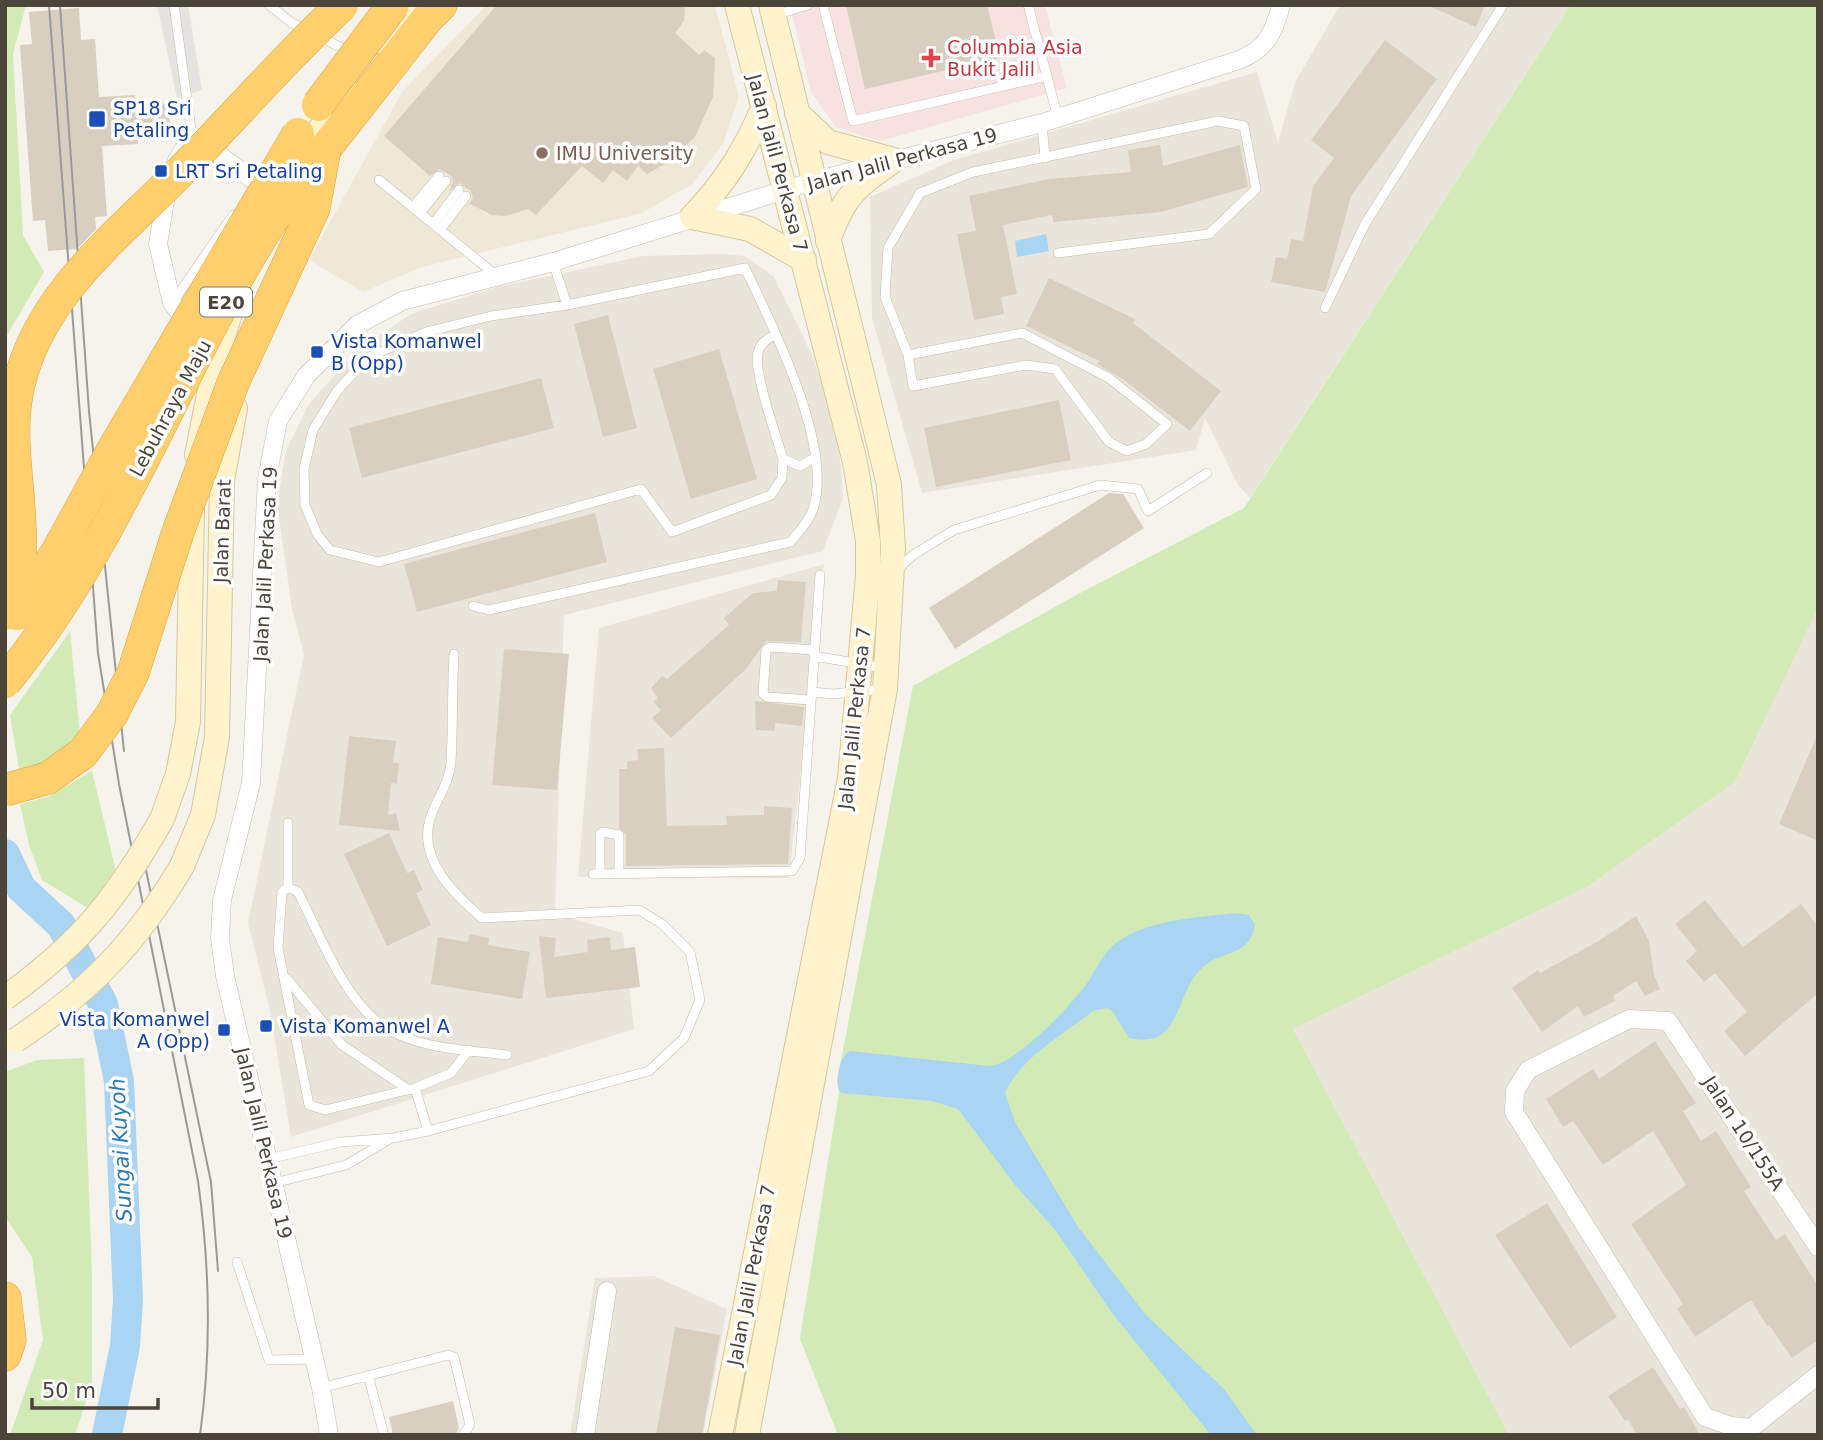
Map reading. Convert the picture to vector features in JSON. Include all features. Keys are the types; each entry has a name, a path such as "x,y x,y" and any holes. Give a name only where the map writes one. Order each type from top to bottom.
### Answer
{"highway":[{"path":"5,614 14,596 22,553 16,431 18,388 29,348 46,315 109,242 342,5"},
{"name":"Lebuhraya Maju","path":"5,632 57,552 278,163 332,83 394,5"},
{"name":"Lebuhraya Maju","path":"5,682 77,578 325,149 427,19 443,5"},
{"path":"5,790 48,778 83,753 112,714 133,673 178,532 233,383 314,208 325,149"},
{"path":"5,1298 10,1340 5,1355"}],"street":[{"name":"Jalan Barat","path":"11,1042 68,1005 123,952 159,905 183,866 203,815 216,750 222,481 243,369 289,210 317,134 366,60 414,5"},
{"name":"Jalan Barat","path":"5,998 38,974 92,925 117,895 162,819 178,774 188,722 192,498 201,427 227,320 289,210 372,95 443,5"},
{"name":"Jalan Jalil Perkasa 7","path":"720,1435 761,1217 850,778 873,678 868,541 855,462 737,5"},
{"name":"Jalan Jalil Perkasa 19","path":"329,1435 315,1359 225,976 220,938 222,900 251,783 267,479 278,421 306,376 357,325 402,301 553,262 814,181 1050,120 1257,52 1268,41 1281,5"},
{"name":"Jalan Jalil Perkasa 7","path":"747,1435 891,576 889,485 772,10"},
{"path":"692,217 719,190 747,146 764,106"},
{"path":"797,113 828,142 894,160"},
{"path":"243,369 216,359 172,303 158,244 169,174 192,136 253,186 289,210"},
{"path":"828,242 843,203 860,185 894,160"},
{"path":"692,217 750,229 804,260"},
{"name":"Jalan 10/155A","path":"1818,1247 1668,1021 1629,1019 1528,1070 1515,1091 1514,1112 1705,1417 1731,1426 1751,1428 1818,1375"},
{"path":"585,1435 607,1291"}],"lane":[{"path":"174,5 192,136"},
{"path":"269,5 292,23 366,60"},
{"path":"772,10 808,5"},
{"path":"823,5 853,121 1047,76"},
{"path":"1028,5 1047,76 1050,120 1045,158"},
{"path":"1325,308 1365,224 1503,5"},
{"path":"908,355 1022,333 1109,377 1167,424 1146,444 1127,451 1109,442 1055,369 1026,365 913,386 908,355 885,297 888,248 920,193 973,172 1218,121 1244,126 1256,189 1209,234 1058,253"},
{"path":"416,210 442,178"},
{"path":"379,180 498,276"},
{"path":"437,227 462,193"},
{"path":"172,303 236,211"},
{"path":"553,262 567,305"},
{"path":"473,606 489,610 790,542 804,527 813,511 817,486 816,457 800,397 776,334 745,268 567,305 491,316 426,332 367,358 337,391 313,430 304,469 305,505 317,534 330,550 379,562 641,489 672,532 771,495 782,478 783,459 759,374 757,353 764,341 776,334"},
{"path":"783,459 800,466 816,457"},
{"path":"891,576 913,555 954,530 1101,485 1138,489 1148,511 1207,473"},
{"path":"619,874 619,835 603,832 600,834 596,874 619,874 792,871 800,858 820,575"},
{"path":"770,647 814,653 873,678 833,694 767,697 763,694 766,650 770,647"},
{"path":"268,1159 341,1142 393,1138 428,1131 649,1071 684,1038 700,1000 690,952 662,924 639,911 482,918 455,895 433,860 429,824 442,797 451,765 454,654"},
{"path":"288,823 288,887"},
{"path":"288,887 282,892 278,948 309,1105 325,1110 412,1089 451,1073 469,1050"},
{"path":"288,887 298,892 346,986 380,1024 408,1038 507,1055"},
{"path":"285,977 342,1045 412,1089 428,1131"},
{"path":"274,1183 346,1165 393,1138"},
{"path":"237,1262 269,1360 315,1359"},
{"path":"321,1388 448,1354 454,1357 470,1425 463,1435"},
{"path":"368,1375 384,1435"}],"shaded area":[{"path":"157,5 188,5 202,90 177,98"},
{"name":"IMU University","path":"487,5 715,5 739,97 723,144 692,184 642,213 422,267 363,292 309,260 402,92"},
{"name":"Columbia Asia Bukit Jalil","path":"790,5 1045,5 1067,88 880,141 836,127 811,92"},
{"path":"1340,5 1571,5 1250,498 1238,485 1205,418 1196,450 922,493 872,318 870,197 954,160 1257,72 1278,143 1295,82"},
{"path":"643,256 745,256 774,277 810,351 830,401 841,465 843,499 823,551 564,615 555,914 623,933 634,1029 291,1137 270,1011 248,923 304,654 292,609 277,503 286,451 308,405 344,365 374,339 411,314 497,287"},
{"path":"824,564 789,878 578,877 599,628"},
{"path":"1818,608 1818,1435 1509,1435 1293,1029 1587,887 1735,782"},
{"path":"654,1276 727,1309 703,1435 570,1435 595,1278"}],"green space":[{"path":"5,5 26,5 13,54 23,235 44,272 5,339"},
{"path":"1571,5 1818,5 1818,608 1735,782 1587,887 1293,1029 1509,1435 838,1435 800,1339 839,1092 837,1081 913,686 1082,592 1244,508"},
{"path":"70,631 80,734 60,756 20,774 10,715"},
{"path":"92,771 116,871 88,908 42,880 29,845 20,804 48,797"},
{"path":"84,1058 92,1273 92,1383 75,1435 10,1435 43,1340 32,1257 5,1217 5,1072 37,1060"}],"water":[{"path":"1046,234 1049,251 1017,257 1015,241"},
{"path":"1235,913 1249,915 1255,925 1252,936 1240,949 1217,958 1200,970 1185,993 1168,1029 1159,1036 1146,1040 1129,1038 1113,1012 1107,1008 1093,1011 1032,1058 1012,1080 1005,1093 1015,1122 1078,1227 1146,1315 1224,1389 1257,1435 1211,1435 1112,1313 1056,1231 1015,1185 958,1109 932,1101 841,1093 838,1077 840,1064 850,1051 989,1066 1000,1063 1026,1046 1068,1007 1117,942 1144,928 1159,924"}],"building":[{"name":"IMU University","path":"497,5 685,5 684,21 675,33 699,55 704,50 715,58 713,97 695,137 667,163 647,174 638,166 627,181 613,170 603,183 582,166 536,215 528,209 506,216 492,215 470,204 466,208 473,198 471,191 459,183 449,192 453,181 451,176 440,169 430,176 384,136"},
{"path":"846,5 987,5 1000,58 865,89"},
{"path":"1427,5 1485,5 1476,27"},
{"name":"SP18 Sri Petaling","path":"79,8 81,40 95,39 99,97 135,95 136,106 168,103 171,133 138,135 138,144 102,146 107,216 95,217 96,229 77,249 48,251 45,220 33,221 20,45 32,44 29,12"},
{"path":"1385,40 1437,79 1351,196 1325,292 1271,282 1276,257 1287,259 1291,239 1303,241 1313,186 1334,158 1311,140"},
{"path":"1160,145 1163,166 1240,145 1248,187 1161,212 1053,222 1052,215 1003,225 1017,294 1001,297 1004,314 974,320 957,234 976,231 969,196 1049,179 1131,172 1128,150"},
{"path":"1049,278 1135,319 1133,323 1221,391 1190,431 1124,380 1097,364 1099,361 1026,326"},
{"path":"608,315 637,428 603,437 574,324"},
{"path":"719,349 757,479 691,499 653,369"},
{"path":"541,378 554,428 362,478 349,428"},
{"path":"1059,400 1071,460 936,487 924,428"},
{"path":"1109,493 1123,494 1144,528 955,649 929,608"},
{"path":"595,513 607,562 417,612 404,564"},
{"path":"778,580 806,582 801,642 766,641 746,669 671,738 652,718 661,710 653,702 658,698 651,688 662,676 667,679 729,625 724,618 753,593 777,591"},
{"path":"504,649 569,654 557,790 492,785"},
{"path":"755,701 804,707 802,726 775,723 775,731 756,730"},
{"path":"1818,733 1818,841 1779,824"},
{"path":"349,736 396,741 393,763 399,763 397,784 391,783 388,815 396,813 400,831 339,825"},
{"path":"664,748 667,826 727,825 726,816 764,815 764,806 792,808 788,864 626,866 626,834 619,828 619,769 627,769 627,761 638,760 637,749"},
{"path":"389,833 407,873 414,870 423,890 416,893 431,925 387,946 344,854"},
{"path":"1705,900 1743,947 1801,904 1818,927 1818,993 1745,1056 1724,1031 1747,1012 1715,973 1704,982 1686,961 1697,951 1675,924"},
{"path":"1636,916 1649,941 1654,975 1660,989 1645,996 1636,981 1613,996 1615,1001 1584,1017 1578,1006 1542,1032 1512,988 1538,970 1540,973 1597,942"},
{"path":"469,934 489,938 488,945 530,952 522,999 431,984 438,937 468,942"},
{"path":"539,936 556,938 554,957 588,952 587,940 610,937 611,950 635,947 640,987 546,998"},
{"path":"1655,1041 1696,1103 1683,1111 1701,1141 1716,1131 1751,1187 1744,1191 1776,1240 1785,1234 1818,1286 1818,1340 1792,1358 1751,1300 1695,1337 1677,1309 1683,1304 1631,1224 1686,1185 1653,1131 1603,1165 1573,1121 1563,1127 1546,1099 1593,1069 1599,1079"},
{"path":"1547,1203 1617,1317 1570,1348 1495,1235"},
{"path":"675,1327 720,1335 702,1435 656,1435"},
{"path":"1653,1367 1680,1409 1684,1407 1700,1435 1637,1435 1628,1419 1625,1421 1608,1396"},
{"path":"453,1401 459,1428 456,1434 393,1435 389,1417"}],"waterway":[{"name":"Sungai Kuyoh","path":"5,854 21,888 61,925 103,1004 119,1081 128,1300 125,1346 107,1435"}],"tram line":[{"path":"49,5 98,653 119,784 198,1181 202,1213 208,1340 200,1435"},
{"path":"60,5 89,411 124,751"},
{"path":"142,851 211,1182 218,1271"}],"place":[{"name":"Columbia Asia Bukit Jalil","path":"931,58"},
{"name":"SP18 Sri Petaling","path":"97,119"},
{"name":"IMU University","path":"542,153"},
{"name":"LRT Sri Petaling","path":"161,171"},
{"name":"Vista Komanwel B (Opp)","path":"317,352"},
{"name":"Vista Komanwel A","path":"266,1026"},
{"name":"Vista Komanwel A (Opp)","path":"224,1030"}]}
